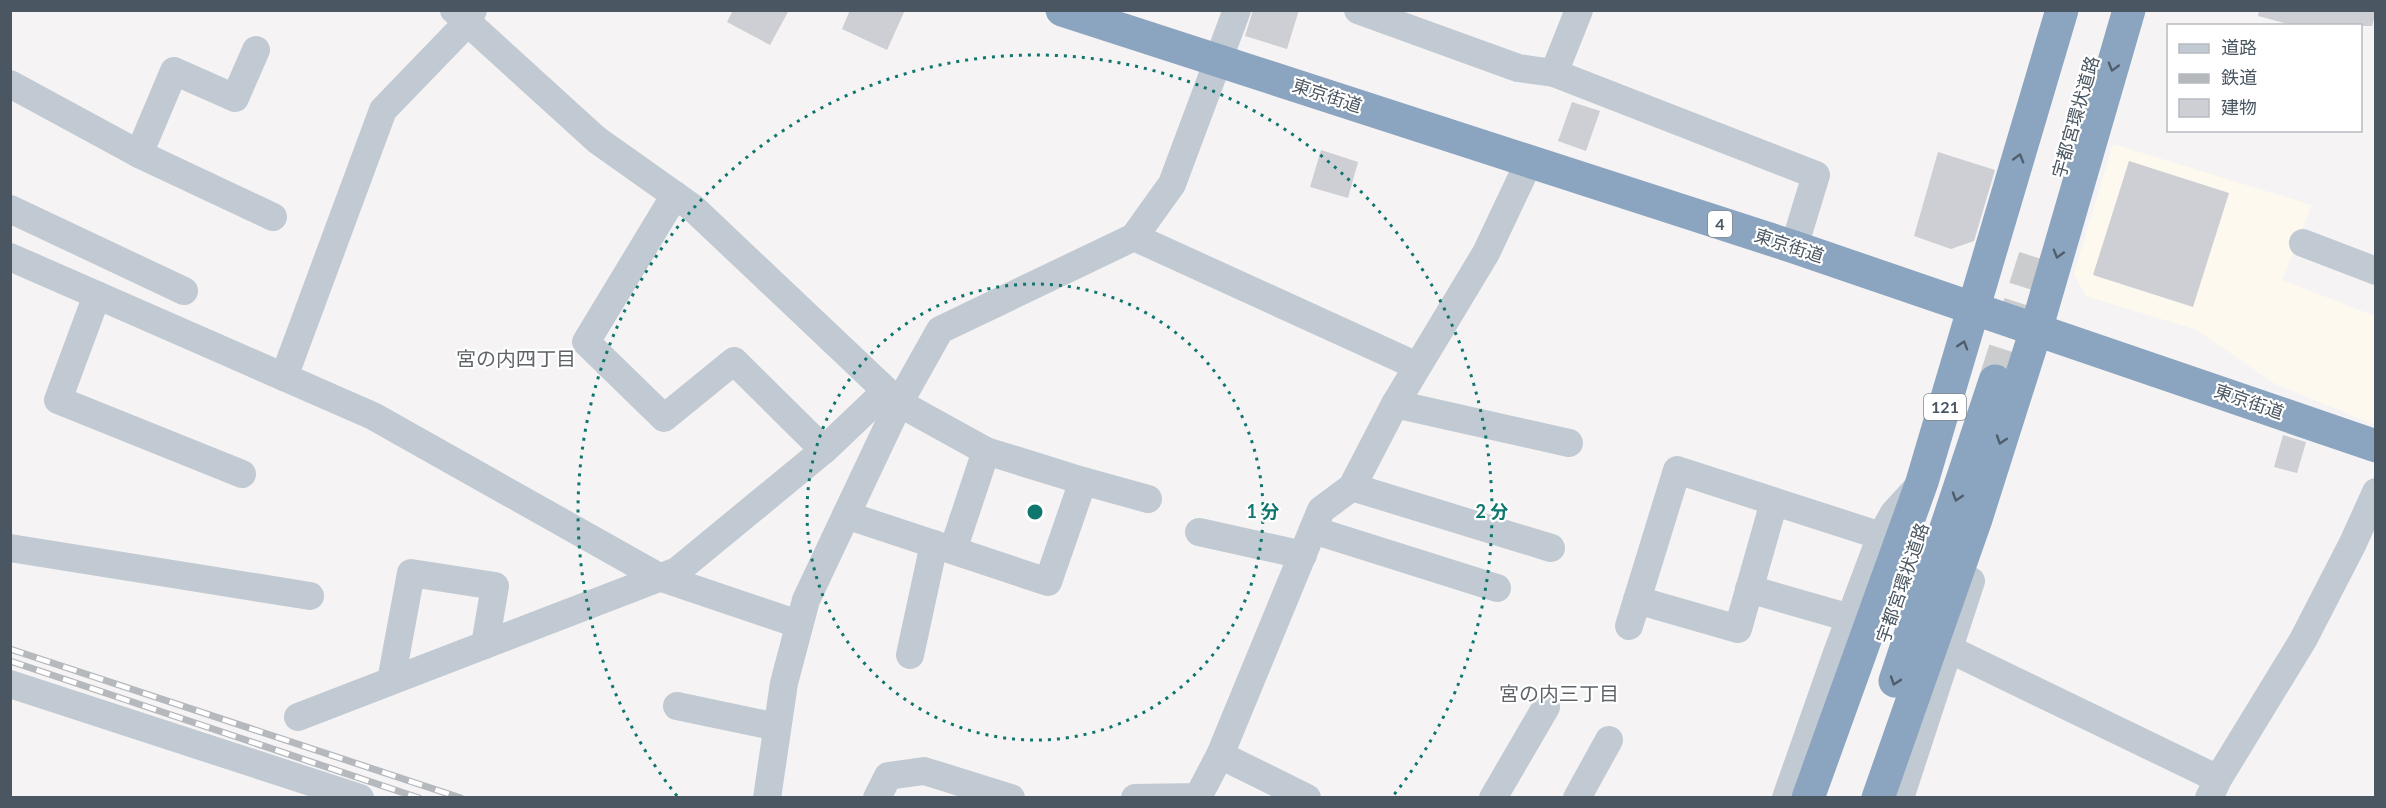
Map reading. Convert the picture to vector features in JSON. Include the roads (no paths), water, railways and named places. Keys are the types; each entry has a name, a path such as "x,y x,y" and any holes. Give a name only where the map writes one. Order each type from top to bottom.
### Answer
{"highway":[{"name":"東京街道","path":"1062,10 1794,247 2376,446"},
{"name":"121","path":"1808,798 1922,482 2062,10"},
{"name":"宇都宮環状道路","path":"2082,10 2024,255 2107,10"},
{"path":"1878,798 1976,519 2036,330 2129,10"},
{"name":"宇都宮環状道路","path":"1828,798 1986,375 1854,798"}],"street":[{"path":"767,798 784,683 798,624 806,600 846,515 893,397 940,330 1134,237 1172,184 1216,60 1237,10"},
{"path":"1358,10 1518,68 1554,73 1816,175 1794,247"},
{"path":"1554,73 1579,10"},
{"path":"284,377 383,110 465,15 597,140 693,208 893,397 986,451 1148,499"},
{"path":"139,154 174,71 235,98 256,50"},
{"path":"10,84 139,154 273,217"},
{"path":"1135,798 1198,797 1220,755 1321,510 1352,487 1395,404 1486,253 1528,162"},
{"path":"675,195 586,342 664,418 734,361 824,450"},
{"path":"10,209 184,291"},
{"path":"1134,237 1417,366"},
{"path":"2303,243 2376,271"},
{"path":"10,257 373,416 659,577 798,624"},
{"path":"97,295 58,400 242,474"},
{"path":"298,717 676,570 893,397"},
{"path":"1395,404 1569,443"},
{"path":"910,655 943,547 986,451"},
{"path":"1774,502 1738,629 1633,613 1677,471 1881,536"},
{"path":"846,515 1048,582 1083,481"},
{"path":"1786,798 1881,536 1894,513 1922,482"},
{"path":"1352,487 1551,548"},
{"path":"1949,649 2214,788 2303,640 2354,543 2376,492"},
{"path":"1900,798 1974,572 1976,519"},
{"path":"1199,532 1308,543 1497,588"},
{"path":"10,548 310,596"},
{"path":"391,681 411,573 495,586 484,645"},
{"path":"1749,590 1850,618"},
{"path":"10,684 360,798"},
{"path":"677,706 777,727"},
{"path":"1493,798 1546,707"},
{"path":"1577,798 1609,740"},
{"path":"1220,755 1264,788 1307,798"},
{"path":"877,798 888,776 924,771 1011,798"}],"tunnel":[{"path":"1995,381 2035,257"}],"railway":[{"path":"10,649 461,798"},
{"path":"10,661 419,798"}],"district":[{"name":"宮の内四丁目","path":"516,359"},
{"name":"宮の内三丁目","path":"1559,694"}]}
